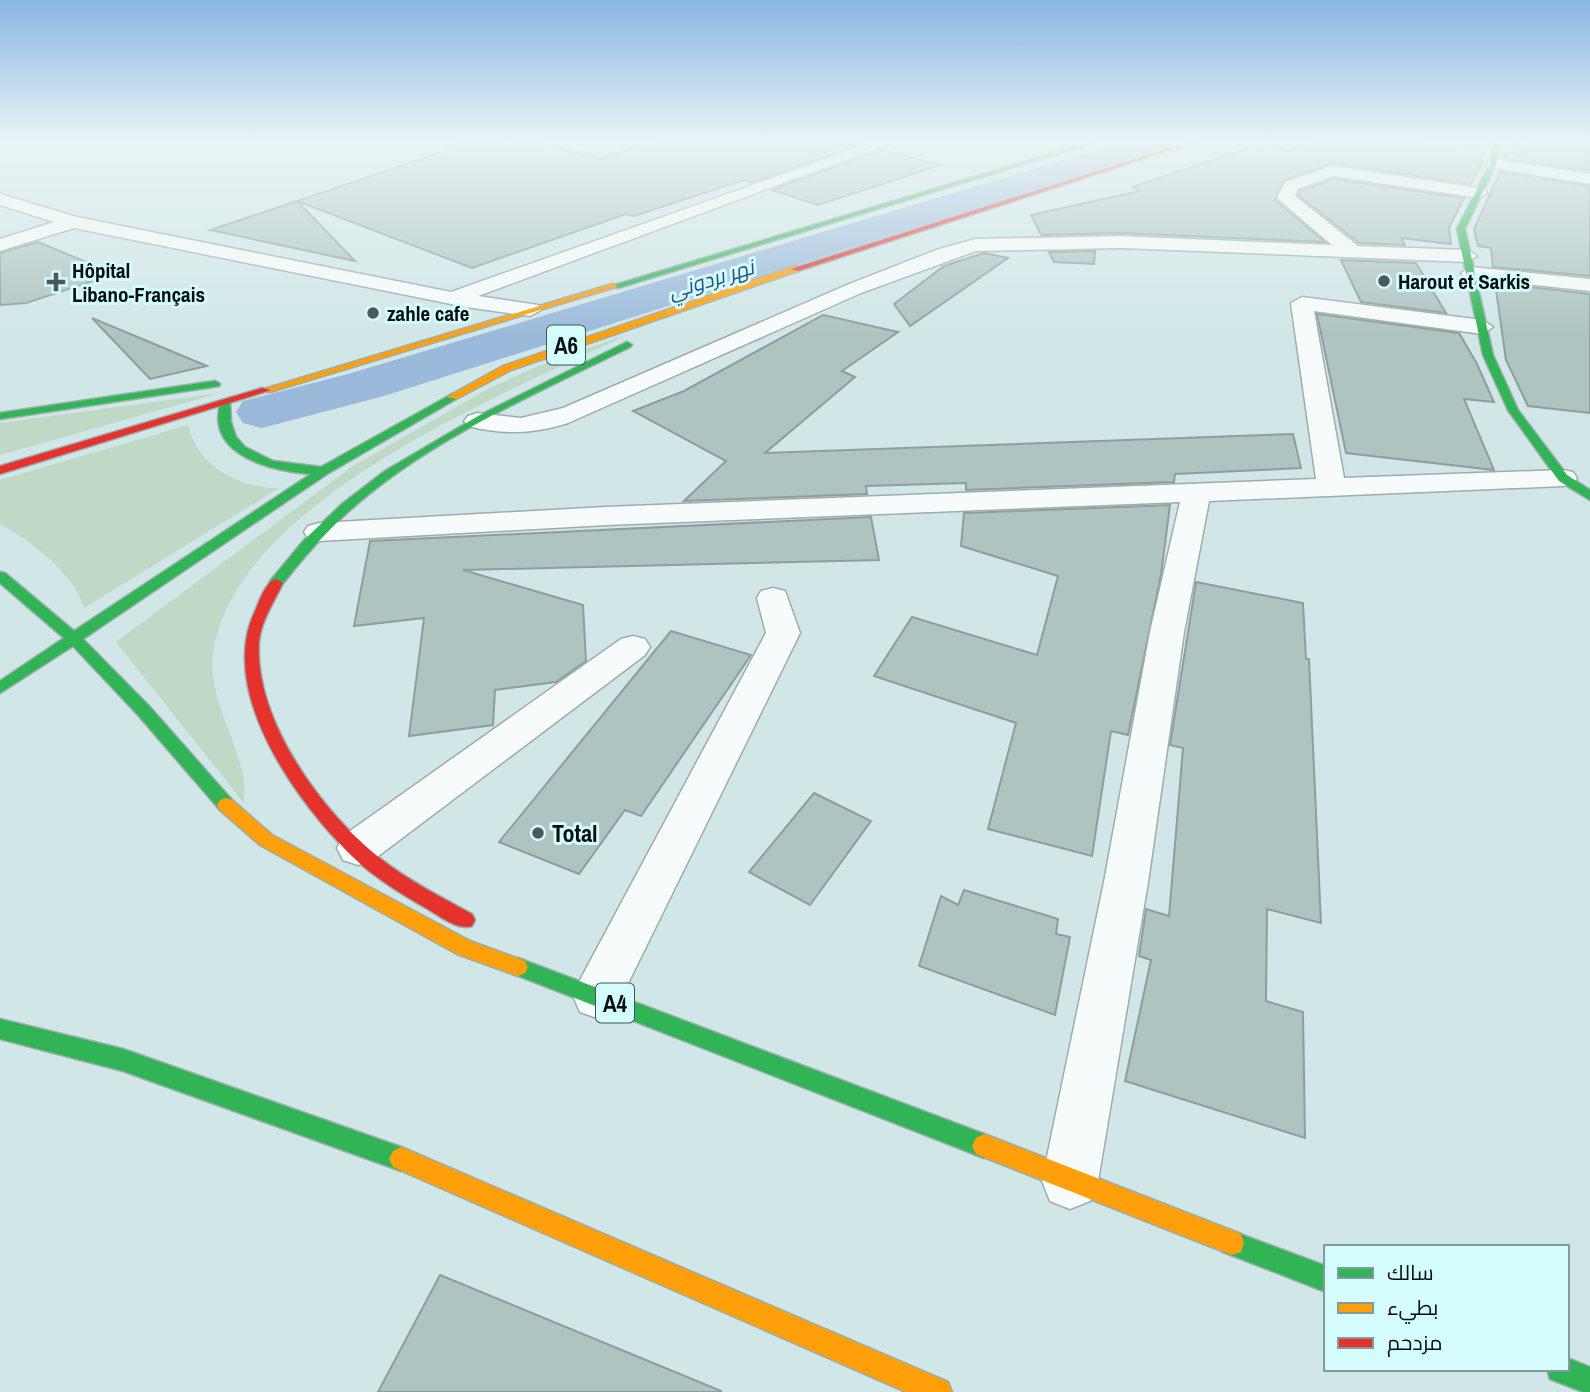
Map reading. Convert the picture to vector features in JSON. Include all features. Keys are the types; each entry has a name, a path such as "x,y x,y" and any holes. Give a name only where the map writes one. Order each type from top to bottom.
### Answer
{"main road":[{"name":"A6","path":"0,470 880,206"},
{"name":"A6","path":"0,688 323,471 415,417 507,368 599,334 993,206"},
{"path":"1473,206 1461,229 1488,355 1513,410 1563,478 1590,496"},
{"path":"479,928 373,864 331,820 282,749 265,718 251,657 254,628 274,588 319,532 368,490 477,421 636,340 745,292 768,278"},
{"path":"0,416 241,380 427,341"},
{"path":"225,403 220,417 225,435 248,455 282,469 323,471"},
{"name":"A4","path":"0,576 74,639 144,711 228,808 266,840 464,948 558,981 1324,1278"},
{"path":"501,942 558,981"},
{"path":"0,1029 123,1060 379,1150 938,1392"},
{"path":"1565,1371 1590,1381"}],"street":[{"path":"22,206 73,222 461,299 530,310"},
{"path":"461,299 712,206"},
{"path":"1298,206 1315,217 1334,240 1353,251"},
{"path":"0,245 73,222"},
{"path":"477,421 512,428 542,424 587,408 854,289 975,245 1121,242 1353,251 1469,264 1590,285"},
{"path":"461,299 476,326"},
{"path":"1331,488 1302,303 1482,327"},
{"path":"319,532 606,516 1563,478"},
{"path":"1070,1181 1126,882 1167,632 1196,494"},
{"path":"597,996 783,634 773,598"},
{"path":"358,848 633,647"}],"green space":[{"path":"626,335 447,422 381,460 320,502 268,549 231,600 213,655 214,683 242,771 244,803 116,642 353,466 490,388 536,367"},
{"path":"220,393 0,455 0,423"},
{"path":"188,425 200,452 222,472 249,484 279,488 84,608 71,582 50,559 0,524 0,480"}],"building":[{"path":"282,206 302,206 355,261 210,230"},
{"path":"310,206 665,206 634,216 626,214 472,268"},
{"path":"1072,206 1282,206 1325,242 1121,233 1041,235 1031,215"},
{"path":"1312,206 1460,206 1449,228 1451,244 1401,238 1405,245 1359,243"},
{"path":"1485,206 1590,206 1590,276 1493,267 1491,248 1478,246 1474,229"},
{"path":"38,242 115,274 26,303 0,305 0,253"},
{"path":"1095,251 1094,264 1054,262 1049,252"},
{"path":"984,253 1008,258 910,326 894,304 944,266"},
{"path":"1341,260 1416,263 1446,313 1361,302"},
{"path":"1495,283 1590,294 1590,413 1528,406 1506,360"},
{"path":"1317,314 1459,333 1494,402 1464,399 1494,470 1346,453"},
{"path":"823,315 898,332 842,371 855,377 765,453 1293,434 1301,468 1175,474 1174,482 966,490 966,483 866,486 867,494 684,501 726,461 633,411 684,391"},
{"path":"92,318 207,366 150,379"},
{"path":"1170,505 1161,575 1128,735 1111,731 1092,856 988,829 1016,723 874,676 912,617 1037,655 1058,576 961,546 964,513"},
{"path":"871,517 879,560 463,570 583,605 586,661 556,682 495,690 493,725 409,736 424,618 354,626 370,541"},
{"path":"1196,582 1303,603 1306,659 1309,659 1321,923 1267,909 1266,1001 1303,1012 1305,1138 1125,1081 1151,960 1139,956 1146,909 1169,916 1183,748 1170,745"},
{"path":"671,631 751,655 641,816 625,810 579,874 499,842"},
{"path":"814,793 871,821 810,905 749,872"},
{"path":"964,890 1058,919 1056,934 1070,937 1055,1015 919,966 941,896 958,905"},
{"path":"440,1275 721,1391 721,1392 378,1392"}],"waterway":[{"name":"نهر بردوني","path":"262,412 366,385 947,206"}],"traffic: fast":[{"path":"615,286 882,206"},
{"path":"1472,206 1461,229 1488,355 1513,410 1563,478 1590,496"},
{"path":"276,583 309,543 347,507 390,474 484,417 627,345"},
{"path":"0,416 215,384"},
{"path":"0,688 323,471 452,397"},
{"path":"225,403 225,422 231,438 241,449 270,464 323,471"},
{"path":"0,576 74,639 144,711 226,805"},
{"path":"518,967 984,1146"},
{"path":"0,1029 123,1060 401,1159"},
{"path":"1232,1243 1324,1278"},
{"path":"1565,1371 1590,1381"}],"traffic: slow":[{"path":"452,397 507,368 795,269"},
{"path":"266,390 615,286"},
{"path":"226,805 266,840 464,948 518,967"},
{"path":"984,1146 1232,1243"},
{"path":"401,1159 938,1392"}],"traffic: jam":[{"path":"795,269 992,206"},
{"path":"0,470 266,390"},
{"path":"276,583 255,627 252,669 258,697 285,757 323,812 362,854 399,881 465,920"}],"place":[{"name":"Harout et Sarkis","path":"1384,281"},
{"name":"Hôpital Libano-Français","path":"56,282"},
{"name":"zahle cafe","path":"373,313"},
{"name":"Total","path":"538,833"}]}
